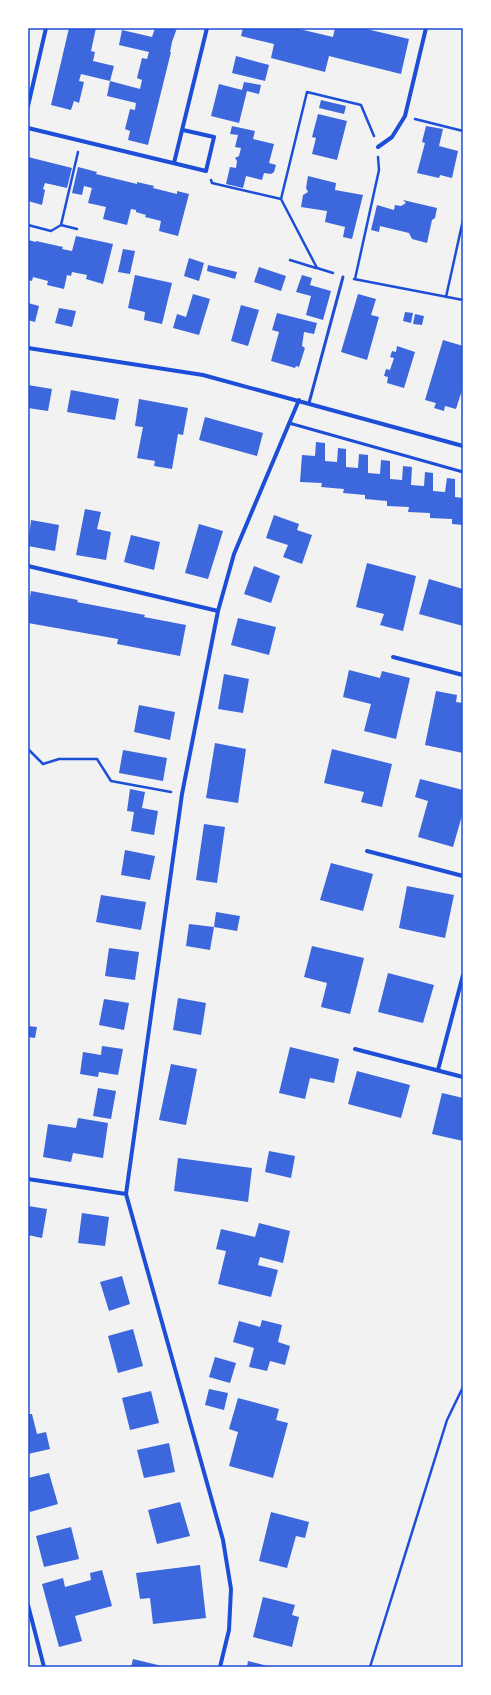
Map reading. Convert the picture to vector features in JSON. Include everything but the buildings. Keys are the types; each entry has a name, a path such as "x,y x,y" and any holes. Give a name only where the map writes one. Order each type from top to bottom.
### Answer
{"street":[{"path":"28,106 46,28"},
{"path":"174,163 207,28"},
{"path":"378,148 392,137 405,116 426,28"},
{"path":"28,128 206,171 214,137 183,130"},
{"path":"28,348 203,375 463,446"},
{"path":"220,1667 229,1630 231,1589 223,1540 126,1194 182,794 218,610 234,554 299,400"},
{"path":"28,566 218,610"},
{"path":"393,657 463,675"},
{"path":"367,851 463,876"},
{"path":"438,1070 463,975"},
{"path":"355,1050 463,1077"},
{"path":"28,1179 126,1194"},
{"path":"28,1605 44,1667"}],"lane":[{"path":"309,403 343,277"},
{"path":"289,423 463,472"}],"path":[{"path":"317,268 281,199 307,92 361,106 370,124 378,148 379,170 355,280"},
{"path":"405,116 463,132"},
{"path":"61,225 81,140"},
{"path":"206,171 212,183 281,199"},
{"path":"446,297 463,220"},
{"path":"28,225 51,231 61,225 78,229"},
{"path":"290,260 355,280 463,300"},
{"path":"28,749 43,764 59,759 97,759 111,781 182,794"},
{"path":"370,1667 447,1420 463,1387"}]}
